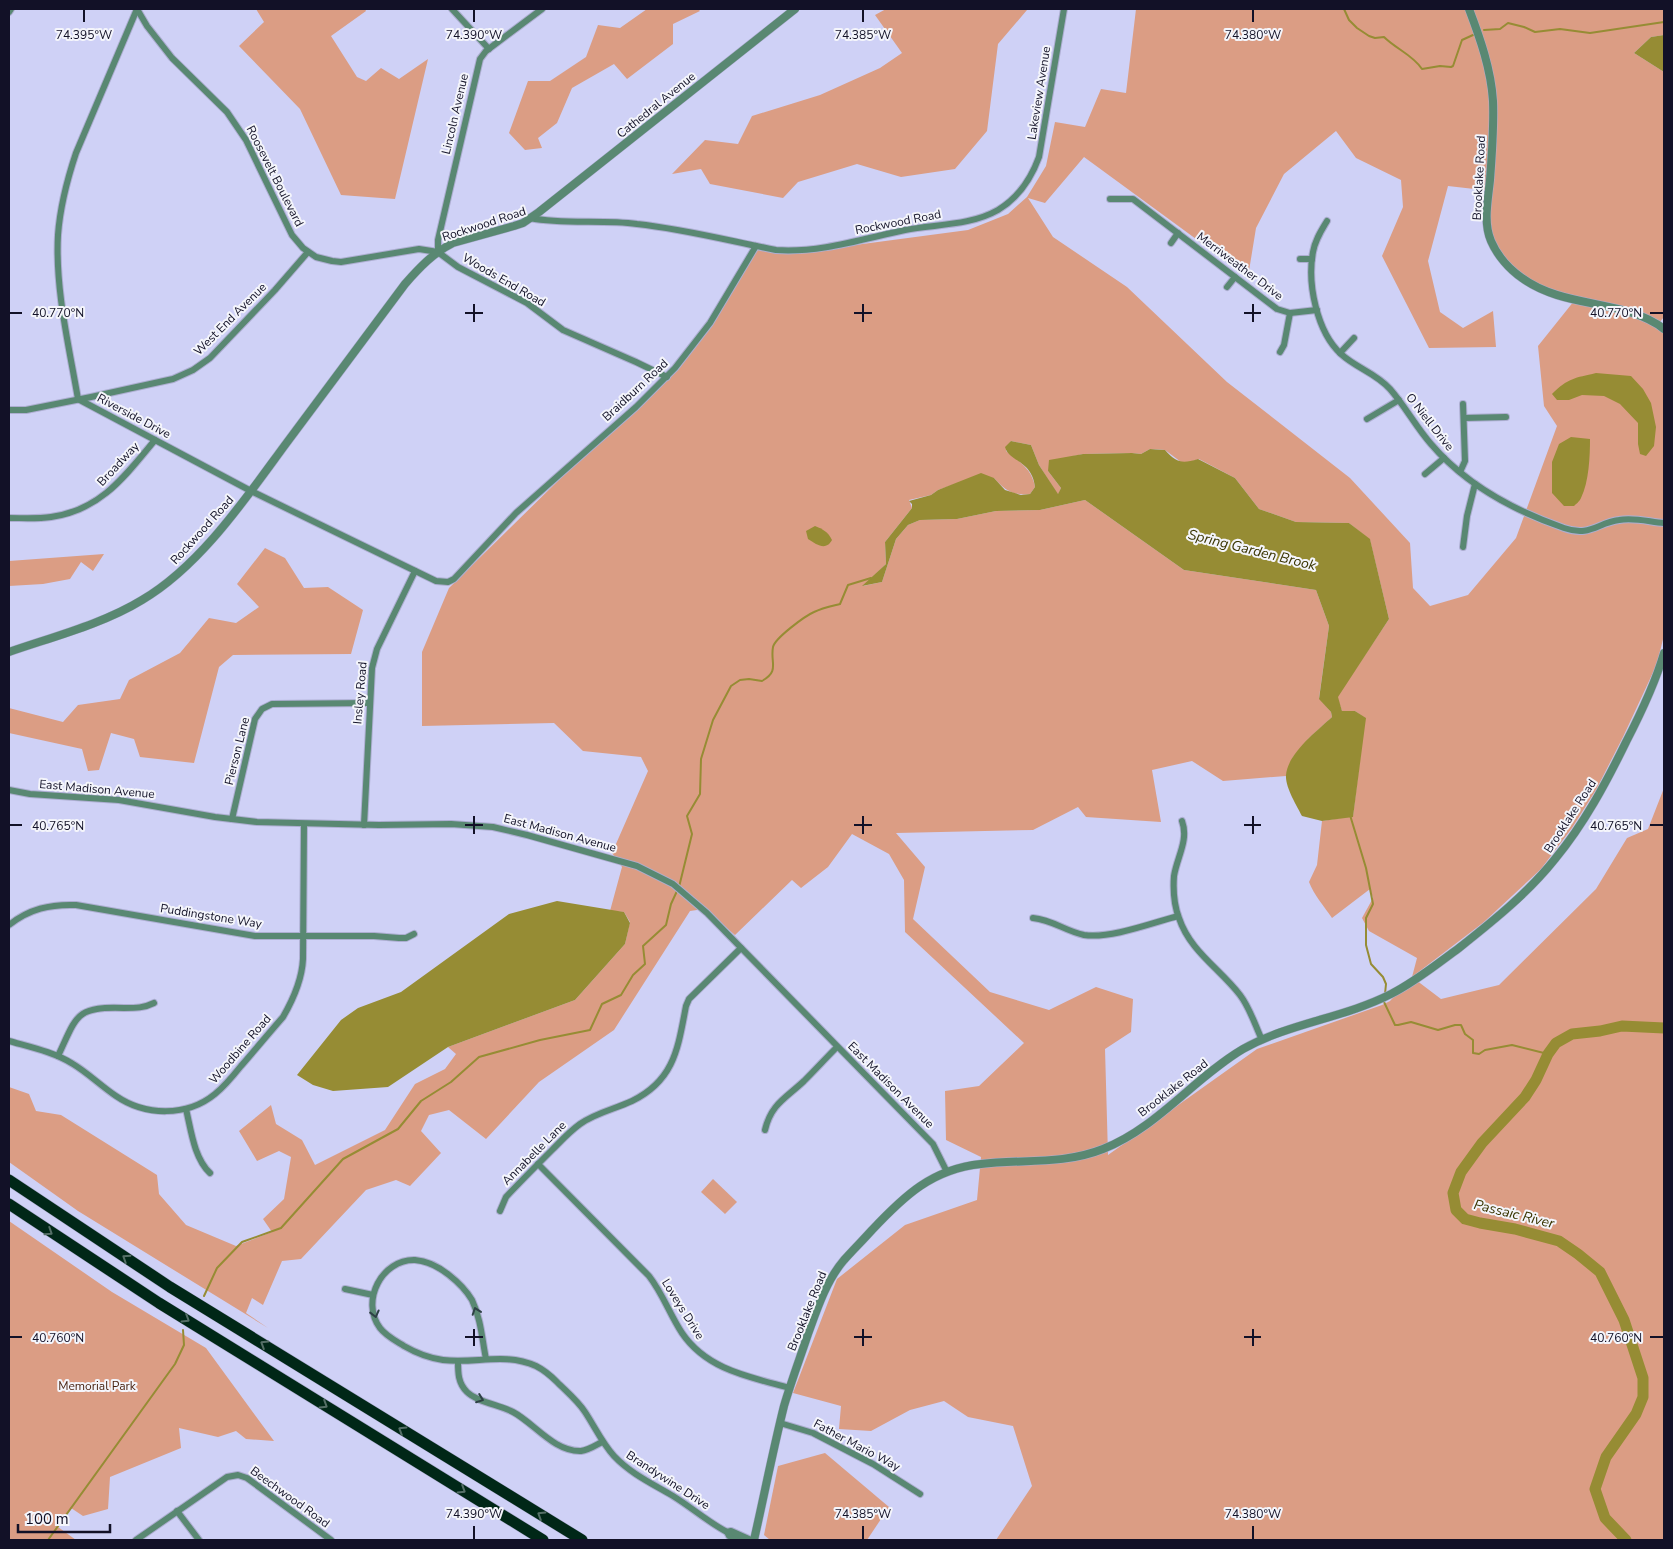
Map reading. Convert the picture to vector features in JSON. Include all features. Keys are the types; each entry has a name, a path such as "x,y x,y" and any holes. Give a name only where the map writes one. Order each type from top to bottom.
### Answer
{"highway":[{"path":"9,1180 170,1286 582,1540"},
{"path":"9,1204 159,1303 543,1540"}],"street":[{"name":"Roosevelt Boulevard","path":"137,9 153,34 172,58 214,99 237,127 246,140 292,235 308,252 324,260 341,262 420,249 438,252"},
{"name":"Riverside Drive","path":"137,9 76,153 60,214 59,286 78,400 251,490 436,582 453,580 502,527"},
{"path":"452,9 489,50"},
{"name":"Lincoln Avenue","path":"438,252 438,240 480,59 542,9"},
{"name":"Cathedral Avenue","path":"530,218 795,9"},
{"name":"Lakeview Avenue","path":"1029,178 1041,151 1064,9"},
{"name":"Brooklake Road","path":"1469,9 1484,52 1492,92 1493,141 1487,222 1491,241 1496,251 1516,273 1536,287 1564,297 1632,313 1654,322 1664,329"},
{"name":"Rockwood Road","path":"9,652 100,620 143,600 163,586 189,563 251,490 404,284 422,265 453,243 514,226 530,218 551,222 603,221 636,223 776,250 804,251 905,230 976,219 1007,204 1029,178"},
{"name":"Merriweather Drive","path":"1110,199 1134,199 1277,309 1290,313"},
{"name":"O Niell Drive","path":"1327,220 1316,240 1312,259 1313,290 1317,310 1325,333 1348,361 1378,377 1392,391 1418,428 1444,458 1475,484 1523,511 1566,529 1586,531 1624,519 1664,523"},
{"path":"1171,242 1178,233"},
{"name":"Braidburn Road","path":"502,527 666,378 705,331 756,246"},
{"name":"West End Avenue","path":"9,410 26,410 78,400 173,379 193,370 210,358 275,290 308,252"},
{"name":"Woods End Road","path":"438,252 458,267 527,303 563,330 636,362 666,378"},
{"path":"1300,259 1312,259"},
{"path":"1227,287 1235,277"},
{"path":"1280,352 1284,345 1290,313 1317,310"},
{"path":"1340,353 1354,338"},
{"path":"1367,420 1399,400"},
{"path":"1460,472 1465,461 1463,404"},
{"path":"1464,418 1506,418"},
{"name":"Broadway","path":"9,518 51,518 77,511 90,505 119,484 155,440"},
{"path":"1426,474 1444,458"},
{"path":"1463,546 1467,516 1475,484"},
{"name":"Insley Road","path":"364,825 369,702 374,658 415,571"},
{"name":"Brooklake Road","path":"753,1540 780,1423 790,1388 820,1303 836,1270 904,1198 926,1182 947,1172 980,1164 1059,1160 1083,1156 1103,1149 1134,1133 1241,1050 1294,1027 1380,1000 1423,975 1477,934 1522,895 1554,861 1576,831 1612,770 1647,698 1664,654"},
{"name":"Pierson Lane","path":"232,819 255,719 262,709 277,703 369,702"},
{"name":"East Madison Avenue","path":"9,790 30,794 119,800 232,819 279,823 364,825 451,824 482,826 504,829 637,866 683,891 741,948 933,1144 947,1172"},
{"path":"1182,821 1185,833 1174,882 1174,895 1178,916 1188,938 1200,955 1245,1002 1262,1040"},
{"name":"Woodbine Road","path":"9,1041 58,1056 85,1072 115,1096 134,1106 168,1112 196,1106 216,1094 283,1017 300,979 303,959 304,824"},
{"name":"Puddingstone Way","path":"9,925 23,915 38,908 64,904 247,935 406,938 414,934"},
{"path":"1034,918 1047,920 1070,931 1102,936 1178,916"},
{"name":"Annabelle Lane","path":"500,1211 506,1196 574,1128 592,1117 645,1094 664,1076 676,1053 685,1009 689,999 741,948"},
{"path":"58,1056 74,1022 85,1012 97,1008 140,1008 154,1003"},
{"path":"765,1130 770,1114 776,1106 803,1082 837,1047"},
{"path":"186,1109 199,1158 210,1173"},
{"name":"Loveys Drive","path":"538,1164 649,1276 663,1296 682,1332 698,1352 717,1365 729,1370 790,1388"},
{"path":"345,1289 373,1295 381,1278 393,1266 416,1260 434,1265 455,1280 471,1298 480,1327 486,1359"},
{"name":"Brandywine Drive","path":"373,1295 374,1317 386,1335 423,1355 458,1361 486,1359 516,1360 538,1367 579,1404 602,1442 613,1455 633,1472 673,1496 727,1532 729,1536 740,1540"},
{"path":"458,1361 459,1380 470,1395 515,1413 546,1437 566,1448 582,1451 602,1442"},
{"name":"Father Mario Way","path":"780,1423 813,1433 873,1464 920,1494"},
{"name":"Beechwood Road","path":"136,1540 227,1477 238,1475 247,1478 331,1540"},
{"path":"177,1510 199,1540"},
{"name":"Brandywine Drive","path":"727,1532 731,1531 753,1540"}],"green space":[{"path":"256,9 365,9 366,11 331,36 357,77 366,81 381,68 399,79 428,59 395,199 341,195 300,109 239,46 264,22"},
{"path":"647,9 698,9 700,11 673,24 673,44 627,79 614,64 572,88 557,123 538,138 542,148 525,150 509,133 528,81 550,81 586,57 598,25 620,28"},
{"path":"886,9 1035,9 1027,10 998,44 987,131 955,169 901,177 857,164 798,182 783,198 710,184 701,169 672,174 705,140 738,144 752,116 820,95 880,68 902,53 875,15"},
{"path":"1136,9 1664,9 1664,35 1651,37 1634,53 1664,72 1664,317 1658,324 1664,331 1664,635 1657,664 1596,790 1572,828 1541,869 1484,922 1412,977 1441,999 1499,985 1596,889 1627,838 1648,829 1664,788 1664,1540 996,1540 1032,1486 1013,1426 968,1417 944,1401 910,1410 871,1431 839,1429 841,1406 793,1393 837,1279 905,1225 977,1200 981,1157 946,1140 945,1091 979,1086 1024,1043 905,932 904,880 889,854 852,834 828,867 801,888 792,880 735,935 704,909 690,911 614,1030 539,1082 486,1139 449,1110 429,1115 421,1131 441,1153 410,1186 396,1180 366,1190 301,1259 282,1261 263,1305 252,1298 246,1313 268,1328 78,1211 9,1162 9,1087 29,1094 36,1111 61,1115 157,1175 159,1194 186,1225 236,1246 272,1232 263,1219 284,1199 291,1157 279,1151 257,1161 239,1131 271,1105 276,1124 302,1140 315,1165 385,1130 415,1084 445,1069 456,1054 448,1047 575,1000 625,944 630,922 624,912 610,911 622,867 612,853 648,771 641,757 583,751 554,723 422,726 422,652 449,588 685,356 756,246 810,251 968,230 1008,214 1027,197 1046,166 1055,122 1085,127 1101,89 1126,93","holes":["1336,131 1356,158 1401,180 1403,207 1382,256 1429,348 1496,347 1493,311 1463,328 1440,312 1428,261 1448,186 1492,191 1489,234 1500,254 1528,282 1574,301 1538,346 1544,406 1557,426 1516,538 1468,595 1430,606 1413,588 1410,543 1350,478 1227,382 1127,287 1053,237 1028,198 1045,203 1084,157 1248,277 1256,228 1284,174","1011,441 1031,445 1039,465 1058,495 1061,488 1048,471 1074,456 1083,454 1141,454 1150,449 1155,449 1165,450 1181,462 1187,463 1199,459 1235,478 1259,509 1296,522 1349,523 1370,540 1389,619 1337,697 1342,711 1355,711 1365,718 1353,816 1322,821 1317,865 1309,882 1316,896 1332,918 1370,889 1373,898 1362,918 1369,931 1417,958 1412,977 1390,1001 1257,1049 1108,1155 1105,1049 1131,1032 1133,999 1096,987 1049,1010 990,992 913,919 925,867 896,833 1033,830 1078,807 1086,817 1161,822 1152,770 1192,761 1223,781 1286,776 1293,757 1309,738 1332,717 1331,712 1319,698 1329,626 1316,590 1184,570 1085,500 1040,510 996,511 957,519 920,520 908,525 896,539 882,582 863,586 886,564 885,542 912,508 909,500 931,495 938,490 955,484 994,478 1009,491 1018,494 1030,494 1035,487 1031,475 1025,466 1006,451"]},
{"path":"265,548 285,558 304,588 328,587 363,610 351,654 233,655 219,667 194,763 140,757 134,739 111,733 99,770 88,771 82,749 9,733 9,708 63,722 78,705 120,699 129,680 180,653 209,618 236,623 259,607 237,584"},
{"path":"104,554 93,571 81,562 70,579 43,584 9,586 9,561"},
{"path":"713,1179 737,1202 725,1214 701,1192"},
{"name":"Memorial Park","path":"9,1221 112,1292 206,1348 274,1441 246,1439 236,1431 218,1437 179,1428 181,1448 110,1477 108,1509 83,1516 71,1508 58,1527 76,1540 9,1540"},
{"path":"825,1453 889,1507 867,1540 770,1540 764,1535 778,1466"}],"water":[{"path":"1664,35 1664,72 1634,53 1651,37"},
{"path":"1596,373 1631,376 1643,389 1651,403 1656,427 1654,446 1646,456 1640,454 1638,423 1620,404 1604,396 1582,395 1569,400 1557,400 1552,394 1572,379"},
{"path":"1571,437 1590,439 1590,453 1584,492 1574,506 1564,506 1552,493 1552,462 1559,444"},
{"path":"1011,441 1031,445 1039,465 1058,494 1061,488 1048,471 1049,460 1083,454 1141,454 1150,449 1165,450 1176,460 1188,462 1198,459 1235,478 1259,509 1296,522 1349,523 1370,539 1389,619 1338,697 1342,711 1355,711 1366,718 1353,817 1322,821 1302,816 1286,780 1288,767 1297,751 1332,717 1331,712 1319,699 1329,626 1316,590 1184,570 1085,500 1040,510 996,511 957,519 920,520 908,525 896,539 882,582 862,586 886,564 885,542 912,508 912,504 909,501 931,495 938,490 981,473 994,478 1005,490 1021,495 1030,494 1035,487 1033,478 1025,466 1007,452 1005,447"},
{"path":"815,526 825,531 832,540 830,543 821,546 808,539 806,531"},
{"path":"557,901 624,912 630,923 625,944 575,1000 448,1047 388,1087 333,1091 313,1085 297,1075 341,1020 358,1008 401,992 509,914"}],"waterway":[{"path":"1344,9 1349,20 1357,28 1369,36 1375,38 1384,37 1414,60 1422,69 1453,66 1462,40 1473,35"},
{"path":"1484,30 1500,29 1508,23 1535,32 1560,29 1590,33 1664,22"},
{"name":"Spring Garden Brook","path":"679,887 692,834 687,816 700,794 701,759 713,720 731,686 740,680 762,681 768,677 773,670 773,647 779,638 810,614 820,609 840,604 848,585 871,578"},
{"name":"Spring Garden Brook","path":"1350,815 1366,868 1373,904 1366,918 1366,945 1371,964 1383,977 1386,984 1385,994"},
{"name":"Spring Garden Brook","path":"204,1296 217,1268 242,1242 281,1228 343,1159 398,1129 421,1101 451,1082 479,1057 540,1040 590,1030 602,1004 621,995 633,975 645,964 643,946 666,925 671,904 677,891"},
{"name":"Spring Garden Brook","path":"1385,999 1384,1002 1395,1025 1411,1022 1438,1030 1461,1025 1465,1034 1473,1040 1473,1053 1479,1054 1485,1050 1512,1045 1548,1054"},
{"name":"Passaic River","path":"1626,1540 1605,1518 1595,1489 1606,1457 1636,1414 1643,1397 1643,1378 1624,1320 1600,1272 1578,1254 1559,1241 1515,1229 1465,1219 1456,1210 1453,1193 1461,1172 1482,1143 1525,1097 1556,1043 1572,1034 1622,1026 1664,1028"},
{"name":"Spring Garden Brook","path":"48,1540 175,1364 184,1345 183,1330"}]}
